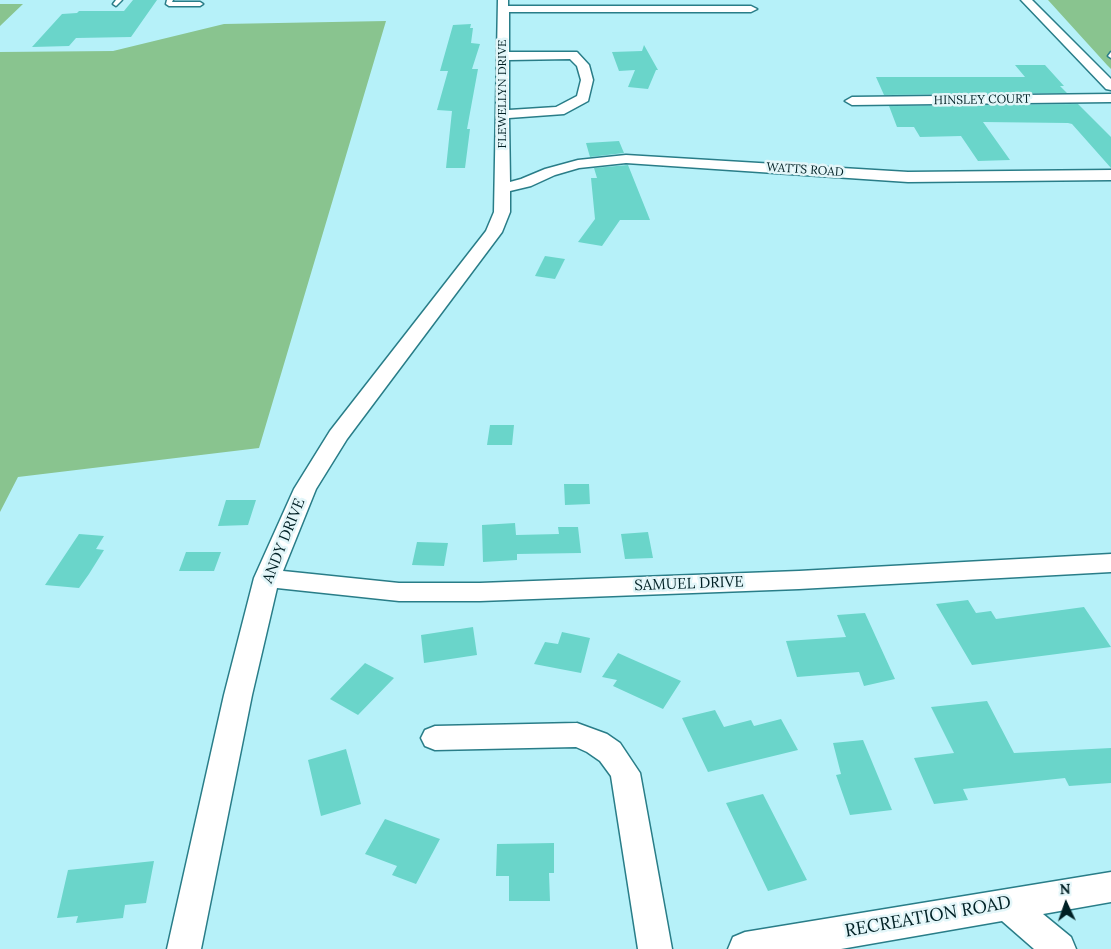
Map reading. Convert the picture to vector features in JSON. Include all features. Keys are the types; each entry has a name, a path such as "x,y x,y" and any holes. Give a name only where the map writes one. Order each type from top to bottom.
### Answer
{"street":[{"path":"1026,0 1111,86"},
{"path":"503,5 751,10"},
{"name":"FLEWELLYN DRIVE","path":"503,5 503,188"},
{"path":"503,56 573,55 583,65 587,80 583,98 559,111 503,114"},
{"name":"HINSLEY COURT","path":"852,101 1111,98"},
{"name":"WATTS ROAD","path":"503,188 526,183 550,172 578,164 626,159 908,176 1111,175"},
{"name":"ANDY DRIVE","path":"184,949 238,695 267,578 305,489 338,436 494,232 502,212 503,188"},
{"name":"SAMUEL DRIVE","path":"267,578 399,592 480,592 799,580 1111,563"},
{"path":"435,738 577,735 597,742 610,752 625,773 655,949"},
{"name":"RECREATION ROAD","path":"745,949 1111,887"},
{"path":"1007,904 1059,949"}],"lane":[{"path":"170,0 169,4 200,4"}],"green space":[{"path":"1048,0 1111,0 1111,69 1107,65"},
{"path":"0,4 23,4 0,26"},
{"path":"386,21 259,448 18,477 0,512 0,52 113,51 224,24"}],"building":[{"path":"133,0 157,0 131,37 76,38 69,46 32,47 62,14 77,13 79,11 124,11"},
{"path":"471,24 470,28 473,28 471,43 480,44 472,69 478,69 467,129 470,129 465,168 446,168 452,111 437,110 448,71 440,71 453,25"},
{"path":"644,45 658,70 656,70 648,89 628,87 635,70 619,71 612,52 642,51"},
{"path":"1015,65 1045,65 1064,86 1060,86 1067,93 884,95 876,77 1025,77"},
{"path":"1078,104 1111,137 1111,168 1072,124 983,122 1010,160 978,161 961,136 920,137 914,127 897,127 889,106"},
{"path":"619,141 624,153 590,157 586,143"},
{"path":"628,165 650,220 620,220 602,246 578,242 595,219 591,178 597,178 594,168"},
{"path":"545,256 565,259 555,279 535,276"},
{"path":"490,425 514,425 512,445 487,445"},
{"path":"564,484 589,484 590,504 565,505"},
{"path":"226,500 256,500 248,525 218,526"},
{"path":"515,523 516,535 559,534 558,527 578,527 581,553 517,554 517,560 483,562 482,525"},
{"path":"648,532 653,558 625,559 621,534"},
{"path":"79,534 104,536 96,549 104,550 89,574 79,588 45,585"},
{"path":"417,542 448,543 444,566 412,565"},
{"path":"186,552 221,552 214,571 179,571"},
{"path":"968,600 976,613 991,611 996,619 1084,607 1111,647 972,665 936,604"},
{"path":"865,613 895,679 864,686 859,672 797,677 786,641 846,637 837,615"},
{"path":"473,627 477,655 424,663 421,635"},
{"path":"562,632 590,638 581,673 534,664 545,642 558,644"},
{"path":"618,653 681,681 663,709 613,686 617,680 602,677"},
{"path":"365,663 394,678 358,715 330,699"},
{"path":"987,701 1014,753 1111,748 1111,783 1069,786 1065,778 963,789 968,800 934,804 914,758 954,753 931,707"},
{"path":"715,710 724,727 751,720 754,726 781,719 798,750 708,772 682,718"},
{"path":"863,740 892,810 850,815 836,775 841,774 833,743"},
{"path":"346,749 361,804 321,816 308,760"},
{"path":"763,794 807,880 768,891 726,803"},
{"path":"385,819 440,839 416,884 392,875 397,866 365,854"},
{"path":"554,843 554,873 549,873 550,901 509,901 509,876 496,876 497,844"},
{"path":"154,861 146,903 125,905 123,918 76,923 78,916 57,918 68,870"}]}
